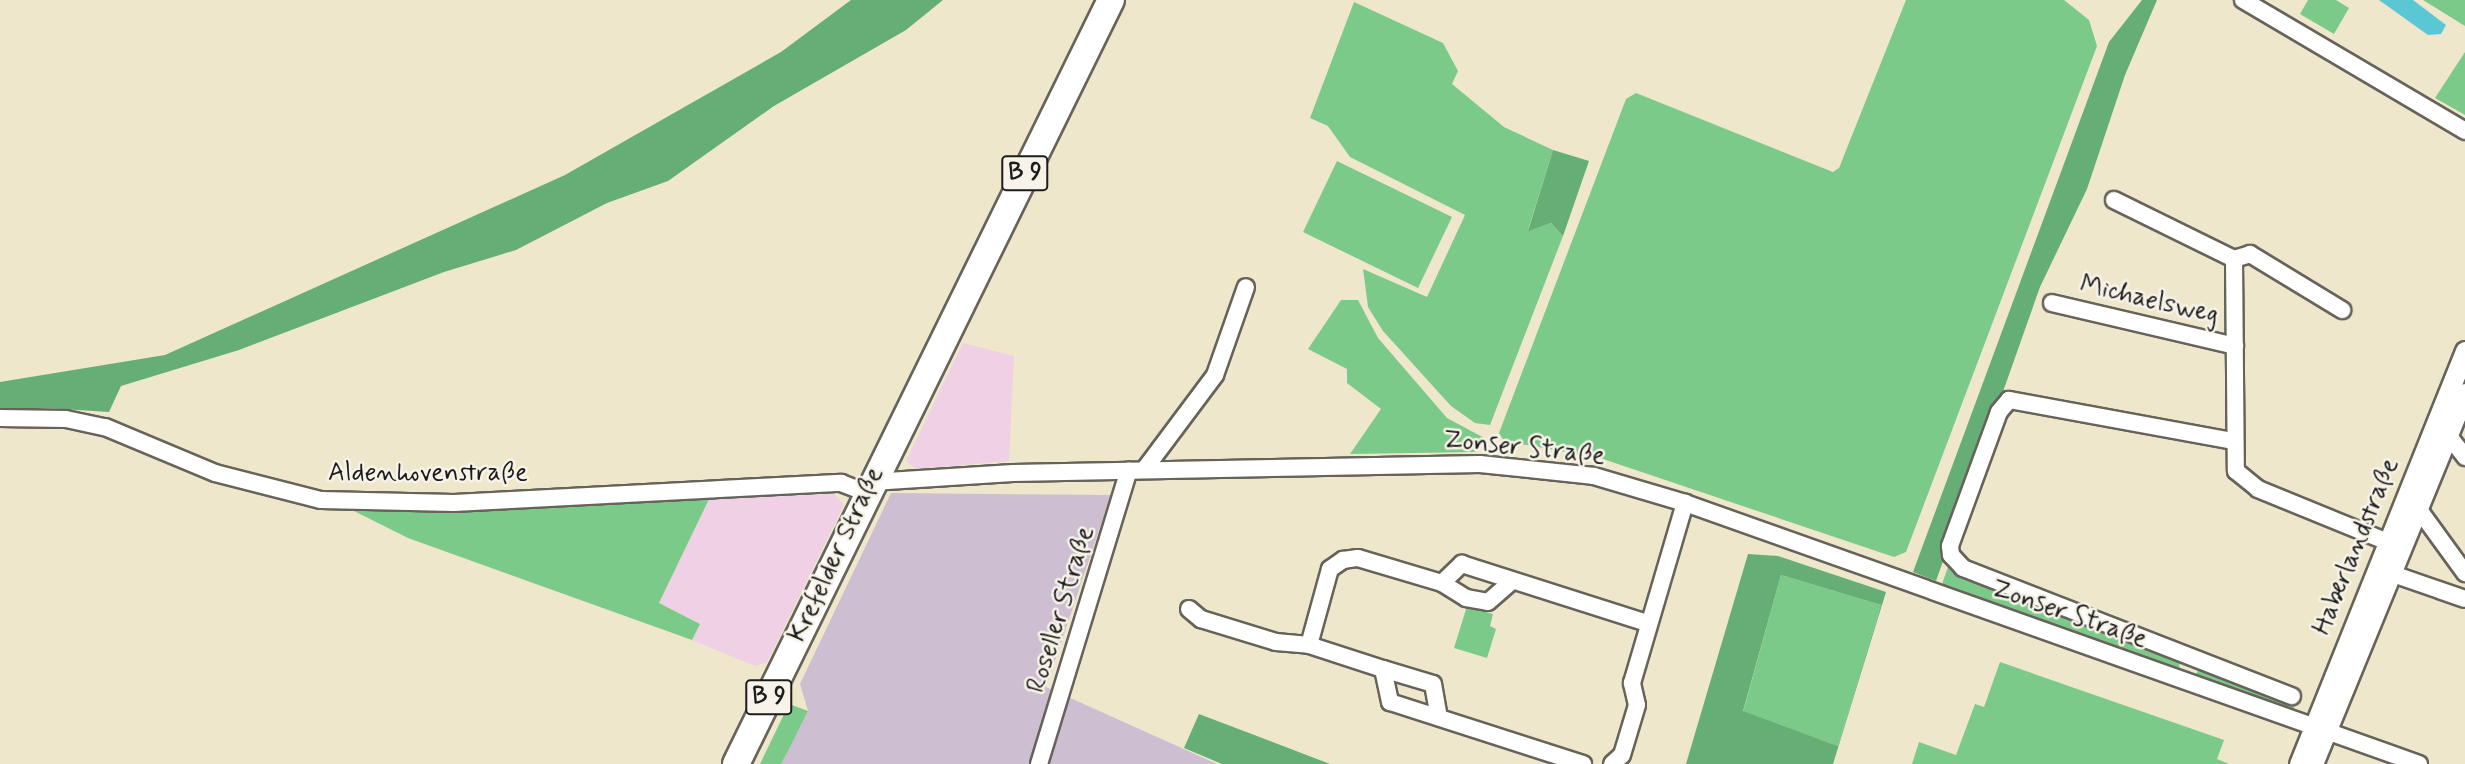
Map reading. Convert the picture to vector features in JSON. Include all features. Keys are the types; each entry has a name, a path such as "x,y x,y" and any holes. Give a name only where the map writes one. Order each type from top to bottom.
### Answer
{"main road":[{"name":"Krefelder Straße","path":"737,764 938,346 1111,0"}],"street":[{"path":"2243,0 2465,131"},
{"path":"2114,200 2234,259 2250,254 2342,310"},
{"path":"2234,259 2233,441 2236,471 2258,489 2394,544"},
{"name":"Roseller Straße","path":"1039,764 1137,470 1215,375 1246,288"},
{"name":"Michaelsweg","path":"2053,303 2185,338 2235,346"},
{"name":"Haberlandstraße","path":"2313,764 2319,730 2394,544 2465,351"},
{"name":"Haberlandstraße","path":"2299,764 2319,730 2390,573 2394,544 2417,507 2465,393"},
{"name":"Zonser Straße","path":"2233,441 2009,400 1999,412 1950,546 1951,555 1963,568 2292,696"},
{"name":"Aldenhovenstraße","path":"0,418 66,419 105,427 215,473 321,500 454,503 813,484 841,483 869,487"},
{"path":"2448,435 2465,457"},
{"name":"Zonser Straße","path":"869,487 1137,470 1480,464 1594,476 1685,503 2419,764"},
{"path":"1612,764 1622,755 1637,705 1632,683 1647,622 1685,503"},
{"name":"Haberlandstraße","path":"2417,507 2465,573"},
{"path":"1309,645 1330,569 1343,560 1358,558 1442,583 1466,598 1488,602 1511,582"},
{"path":"1442,583 1462,564 1511,582 1647,622"},
{"path":"2390,573 2465,599"},
{"path":"1189,609 1201,619 1276,642 1309,645 1433,684 1439,717"},
{"path":"2180,680 2189,656"},
{"path":"1383,669 1390,702 1583,764"}],"shaded area":[{"path":"963,343 1014,356 1009,461 916,469 906,461"},
{"path":"891,493 1111,495 1046,687 1217,764 781,764 808,711 800,684"},
{"path":"766,494 764,497 834,494 844,505 767,662 755,666 692,640 700,624 659,603 711,495"}],"green space":[{"path":"851,0 943,0 906,30 774,106 668,181 607,203 516,250 444,272 239,350 121,386 109,412 47,408 0,412 0,382 165,355 565,175 781,52"},
{"path":"1906,0 2064,0 2089,20 2097,46 1906,552 1894,557 1600,458 1504,441 1499,433 1626,99 1636,93 1833,172 1839,168"},
{"path":"2142,0 2157,0 2125,75 2087,189 2040,287 1936,581 1913,572 2109,42"},
{"path":"2308,0 2336,0 2349,8 2334,34 2300,14"},
{"path":"2423,0 2465,0 2465,26"},
{"path":"1354,2 1443,43 1458,71 1452,84 1504,127 1553,150 1528,230 1551,223 1563,236 1490,425 1475,423 1451,406 1383,331 1368,307 1363,269 1427,297 1465,215 1350,157 1328,126 1310,118"},
{"path":"2465,52 2465,115 2435,98"},
{"path":"1553,150 1589,161 1563,236 1551,223 1528,231"},
{"path":"1337,161 1452,217 1418,288 1303,232"},
{"path":"1341,300 1358,300 1378,338 1447,418 1488,440 1475,452 1350,454 1381,409 1347,383 1347,369 1308,349"},
{"path":"711,495 659,603 700,624 692,640 408,538 352,510 507,509"},
{"path":"1748,554 1778,556 1886,592 1833,764 1686,764","holes":["1781,575 1881,605 1838,746 1743,711"]},
{"path":"1948,567 2180,658 2179,671 1954,595 1956,589 1942,584"},
{"path":"1781,575 1881,605 1838,746 1743,712"},
{"path":"1467,606 1493,614 1490,626 1496,629 1487,658 1454,648"},
{"path":"2000,662 2224,740 2217,759 2229,764 1912,764 1919,742 1956,755 1975,704 1984,707"},
{"path":"2201,666 2296,704 2293,710 2285,711 2194,677"},
{"path":"789,704 808,711 781,764 760,764"},
{"path":"1199,714 1330,764 1222,764 1184,748"}],"water":[{"path":"2379,0 2413,0 2446,25 2441,34 2428,35"}]}
